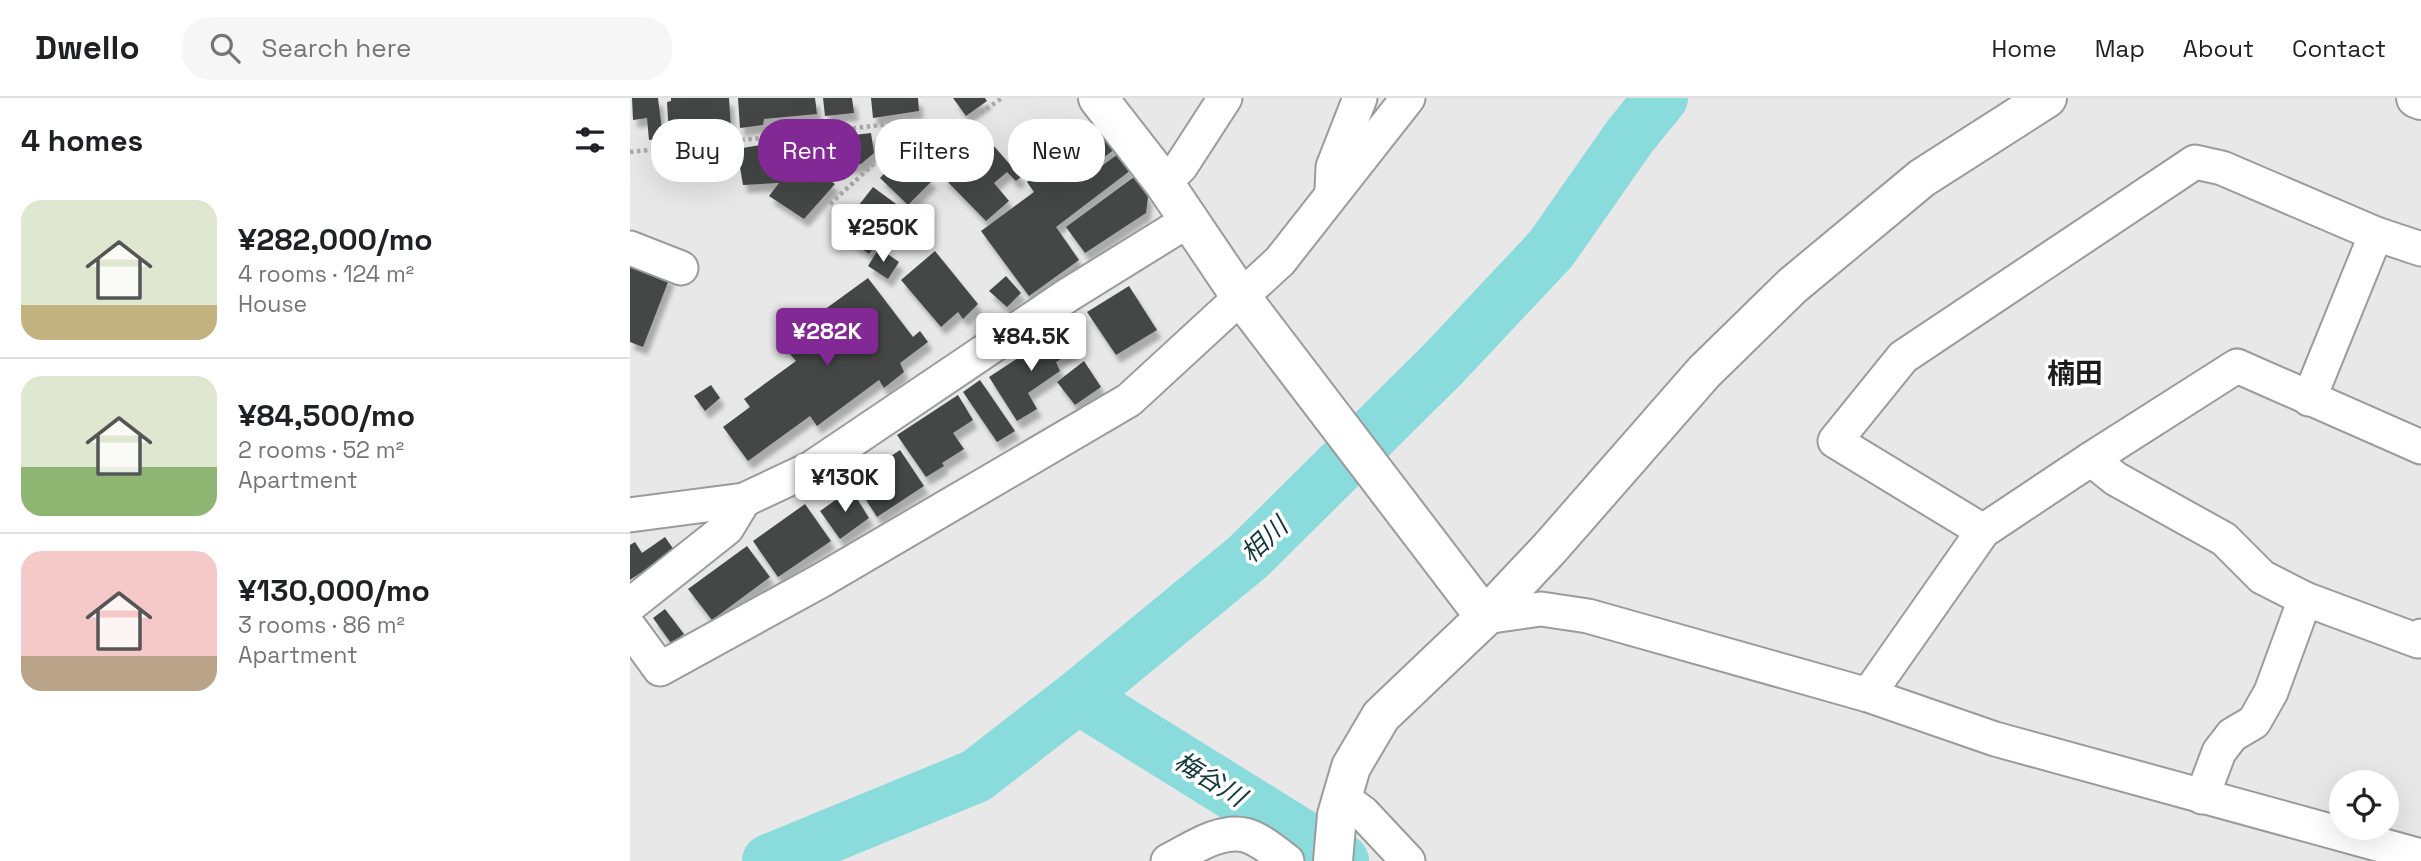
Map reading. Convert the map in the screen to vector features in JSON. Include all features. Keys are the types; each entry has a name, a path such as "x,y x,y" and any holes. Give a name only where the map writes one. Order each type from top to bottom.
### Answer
{"street":[{"path":"1098,98 1164,183 1247,305 1474,603 1588,616 1868,695 1995,739 2421,856"},
{"path":"1164,183 1181,166 1225,98"},
{"path":"1332,196 1333,167 1360,98"},
{"path":"630,628 660,669 822,580 1129,400 1247,305 1408,98"},
{"path":"1333,861 1340,806 1352,767 1381,716 1474,603 1550,548 1704,372 1793,286 1923,178 2047,98"},
{"path":"1983,531 1835,441 1903,357 2195,162 2222,168 2376,234 2421,248"},
{"path":"630,515 744,500 810,469 1068,295 1189,220"},
{"path":"2309,399 2376,234"},
{"path":"630,248 681,268"},
{"path":"1868,695 1983,531 2237,366 2421,447"},
{"path":"2091,459 2116,480 2224,539 2262,577 2305,599 2418,641 2421,636"},
{"path":"630,605 727,528 744,500"},
{"path":"2202,797 2219,752 2232,735 2254,722 2271,692 2305,599"},
{"path":"1340,806 1363,813 1408,861"},
{"path":"1168,861 1221,835 1245,835 1270,848 1287,861"}],"path":[{"path":"972,119 1002,98"},
{"path":"630,152 875,126"},
{"path":"830,204 875,163"}],"building":[{"path":"632,98 658,98 661,119 651,119 651,140 647,118 633,120"},
{"path":"671,98 729,98 730,119 668,119 667,102 671,101"},
{"path":"738,98 815,98 817,114 758,119 758,126 744,127 744,119 739,119"},
{"path":"823,98 852,98 854,113 825,116"},
{"path":"871,98 918,98 919,111 873,118"},
{"path":"953,98 985,98 987,101 966,116"},
{"path":"871,133 874,153 861,164 861,134"},
{"path":"1105,136 1115,149 1105,156"},
{"path":"758,145 758,182 835,184 804,219 769,196 779,183 743,185 744,148"},
{"path":"994,146 1008,162 1008,173 994,183 1009,201 986,221 948,182 994,182"},
{"path":"1118,154 1131,170 1056,227 1079,260 1029,296 981,231 1034,192 1027,182 1105,182 1105,164"},
{"path":"1134,177 1148,197 1146,213 1085,253 1066,227"},
{"path":"884,182 931,182 908,205"},
{"path":"873,187 903,209 869,254 845,236 855,223 848,219"},
{"path":"908,211 929,231 922,240 902,220"},
{"path":"879,248 899,262 888,279 868,266"},
{"path":"935,251 978,304 963,319 958,312 941,327 901,280"},
{"path":"630,261 670,277 643,347 630,342"},
{"path":"1006,276 1021,293 1007,307 989,291"},
{"path":"868,278 913,337 920,331 928,342 900,363 904,372 884,388 879,380 817,426 810,416 748,461 723,427 750,407 744,399 796,361 780,342"},
{"path":"1129,286 1157,330 1116,355 1087,312"},
{"path":"1064,328 1078,348 1056,362 1060,371 1028,393 1037,409 1017,421 989,377"},
{"path":"1084,361 1101,387 1075,405 1057,382"},
{"path":"980,380 1015,431 997,442 963,392"},
{"path":"711,385 720,398 705,411 694,396"},
{"path":"958,395 973,420 953,433 964,449 926,477 897,435"},
{"path":"900,450 924,486 877,517 854,481"},
{"path":"857,462 861,470 852,475 847,467"},
{"path":"851,489 869,518 840,539 820,511"},
{"path":"805,504 831,541 778,577 753,541"},
{"path":"665,537 674,550 630,580 630,545 635,542 642,553"},
{"path":"747,546 770,577 712,620 688,589"},
{"path":"665,609 684,634 671,643 653,618"}],"waterway":[{"name":"相川","path":"769,861 976,776 1078,697 1248,557 1443,364 1551,249 1630,136 1661,98"},
{"name":"梅谷川","path":"1078,697 1342,861"}],"district":[{"name":"楠田","path":"2075,373"}]}
